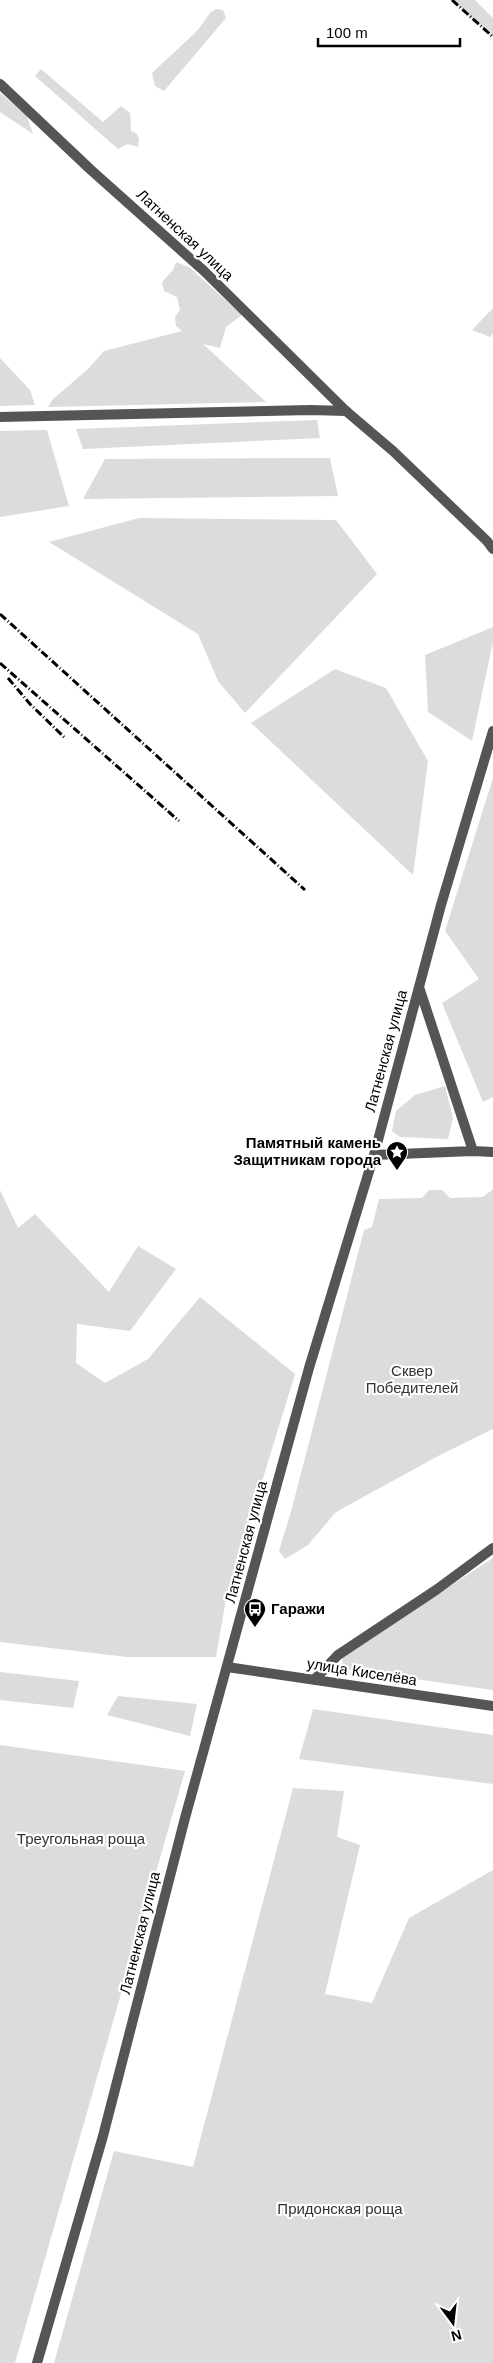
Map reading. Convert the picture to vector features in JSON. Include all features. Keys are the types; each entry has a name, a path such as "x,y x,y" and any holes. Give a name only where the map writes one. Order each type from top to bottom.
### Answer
{"street":[{"name":"Латненская улица","path":"0,84 91,170 203,270 346,411 393,451 487,540 493,549"},
{"path":"0,417 312,410 346,411"},
{"name":"Латненская улица","path":"37,2363 103,2136 185,1818 309,1368 374,1155 440,905 493,730"},
{"path":"419,986 473,1150"},
{"path":"374,1155 473,1150 493,1152"},
{"path":"314,1680 338,1655 436,1590 493,1548"},
{"name":"улица Киселёва","path":"227,1667 493,1706"}],"green space":[{"path":"452,0 475,0 493,18 493,37"},
{"path":"216,9 223,10 226,18 164,91 155,86 152,73 197,31 210,13"},
{"path":"41,69 103,122 121,106 130,113 131,131 137,134 139,139 138,147 128,144 118,149 35,76"},
{"path":"0,93 27,116 33,134 0,112"},
{"path":"176,262 189,267 242,315 226,327 220,348 203,344 266,402 48,407 52,400 88,369 104,351 182,331 176,326 175,317 180,310 177,297 164,291 162,282 173,270"},
{"path":"493,308 493,333 490,337 472,330"},
{"path":"0,358 30,390 35,405 0,406"},
{"path":"317,420 320,438 83,449 76,429"},
{"path":"47,430 69,506 0,517 0,431"},
{"path":"330,458 338,496 83,499 105,459"},
{"path":"139,518 336,520 377,574 245,713 218,681 198,634 49,542"},
{"path":"493,627 493,642 472,741 428,712 425,655"},
{"path":"335,669 386,688 428,761 413,875 251,723"},
{"path":"493,778 493,1097 483,1102 442,1003 479,979 445,931"},
{"path":"445,1086 453,1118 448,1139 400,1137 392,1131 396,1111 415,1095"},
{"name":"Сквер Победителей","path":"493,1189 493,1429 440,1455 336,1512 308,1545 285,1559 279,1551 292,1508 364,1230 372,1227 379,1199 422,1198 429,1190 442,1190 450,1198 483,1197"},
{"path":"0,1190 18,1228 35,1214 109,1292 138,1246 176,1269 130,1331 77,1324 76,1363 105,1383 148,1359 200,1297 295,1374 226,1599 216,1657 127,1657 0,1642"},
{"path":"493,1558 493,1690 343,1669 342,1657"},
{"path":"0,1672 79,1681 73,1708 0,1700"},
{"path":"118,1696 197,1704 190,1736 107,1715"},
{"path":"313,1709 493,1735 493,1784 299,1759"},
{"name":"Треугольная роща","path":"0,1745 185,1771 15,2363 0,2363"},
{"name":"Придонская роща","path":"293,1788 344,1791 337,1837 360,1845 325,1994 372,2003 409,1918 493,1870 493,2363 54,2363 114,2151 193,2167"}],"railway":[{"path":"452,0 493,37"},
{"path":"0,614 305,890"},
{"path":"0,663 179,821"},
{"path":"8,678 30,704 65,738"}],"place":[{"name":"Памятный камень Защитникам города","path":"397,1171"},
{"name":"Гаражи","path":"255,1628"}]}
